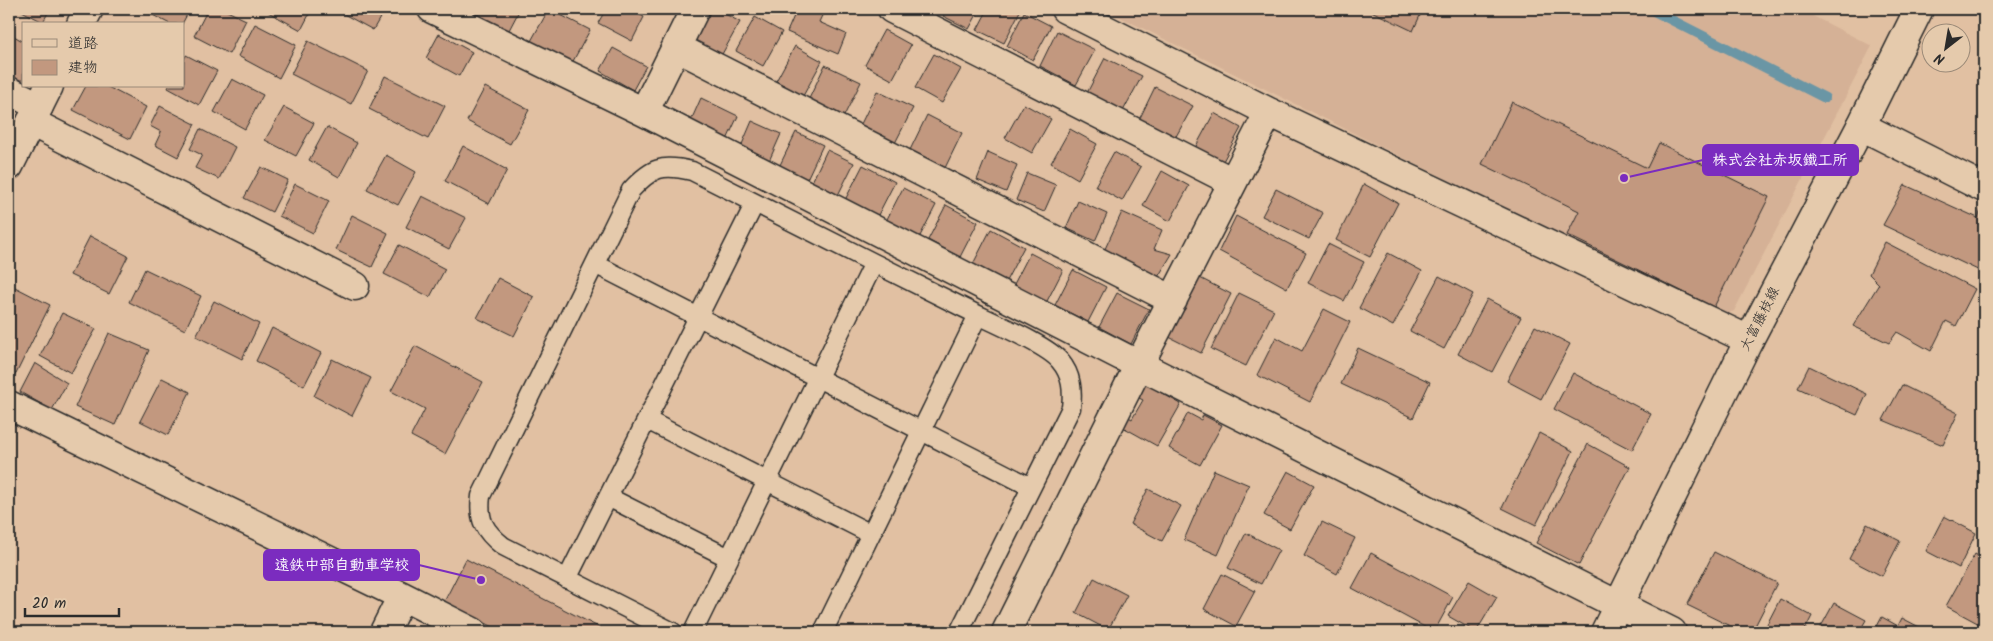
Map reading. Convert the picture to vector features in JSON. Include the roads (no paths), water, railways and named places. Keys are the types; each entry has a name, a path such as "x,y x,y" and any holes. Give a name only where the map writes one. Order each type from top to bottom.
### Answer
{"street":[{"path":"82,22 89,9"},
{"path":"432,9 644,112 1139,365 1672,632"},
{"path":"644,112 695,9"},
{"path":"892,9 1233,182"},
{"path":"1065,9 1269,112 1749,340"},
{"name":"大富藤枝線","path":"1605,632 1749,340 1861,126 1919,9"},
{"path":"676,47 1173,300"},
{"path":"9,91 40,105 355,286"},
{"path":"9,166 40,105"},
{"path":"1006,632 1139,365 1269,112"},
{"path":"1861,126 1984,188"},
{"path":"9,405 473,632"},
{"path":"384,632 402,596"}],"lane":[{"path":"672,632 502,546 482,524 479,510 481,496 632,190 643,177 657,168 674,167 692,171 1048,350 1061,362 1069,376 1073,392 1071,408 959,632"},
{"path":"567,579 755,203"},
{"path":"693,632 874,263"},
{"path":"595,264 1031,487"},
{"path":"823,632 978,315"},
{"path":"647,420 871,534"},
{"path":"608,497 729,558"}],"waterway":[{"path":"1650,9 1825,98"}],"place":[{"name":"株式会社赤坂鐵工所","path":"1624,178"},
{"name":"遠鉄中部自動車学校","path":"481,580"}]}
